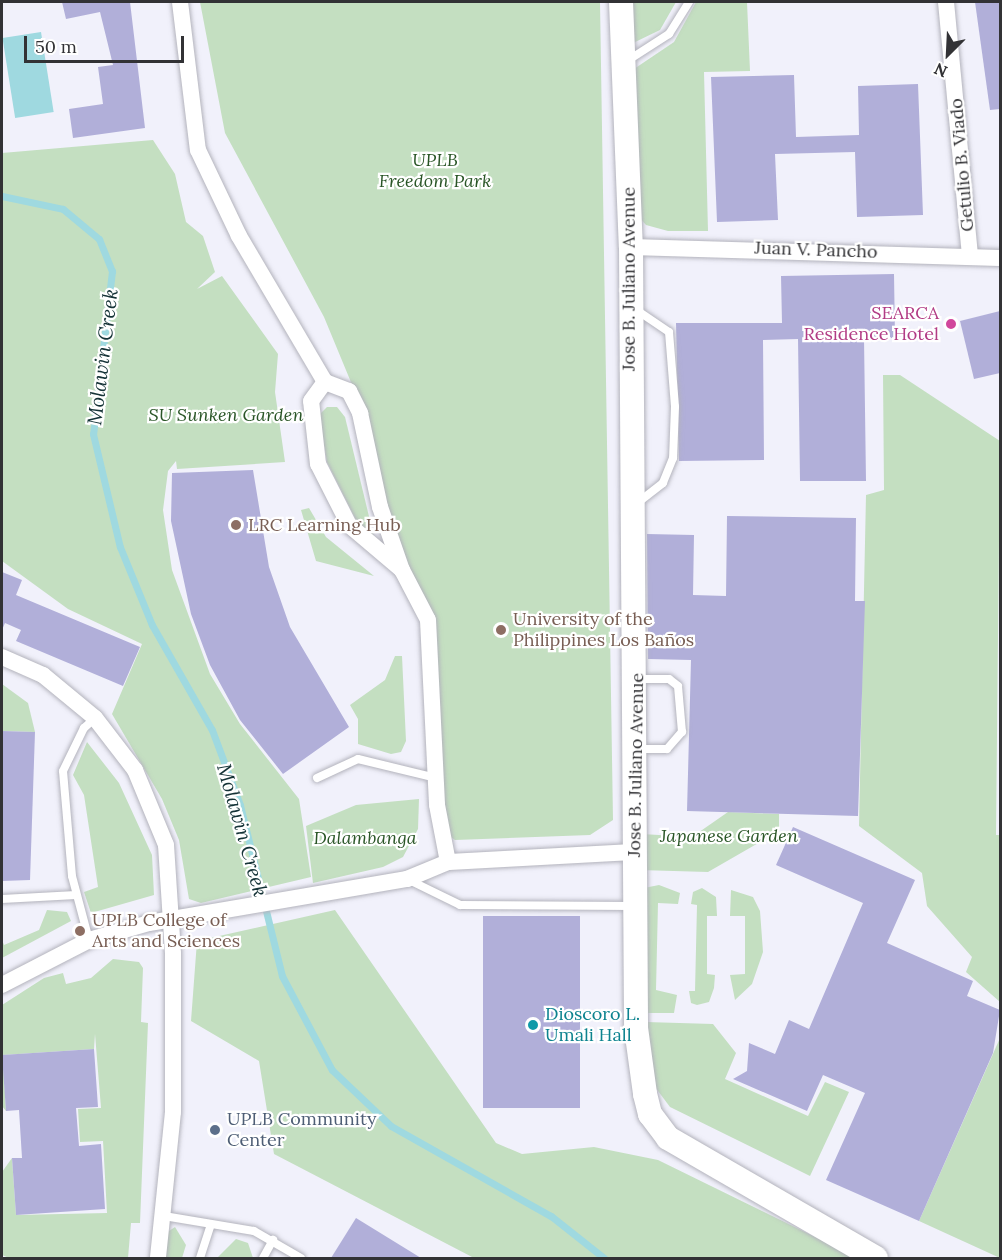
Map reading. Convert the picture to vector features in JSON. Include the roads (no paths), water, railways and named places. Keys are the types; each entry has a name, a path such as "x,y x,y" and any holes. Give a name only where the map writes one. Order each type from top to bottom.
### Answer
{"street":[{"path":"180,2 198,150 239,236 325,382 349,391 360,413 380,507 402,570 428,620 436,778 448,862"},
{"name":"Jose B. Juliano Avenue","path":"621,2 631,247 627,304 637,679 634,852 636,1028 650,1114 668,1138 876,1258"},
{"name":"Getulio B. Viado","path":"946,2 970,256"},
{"name":"Juan V. Pancho","path":"631,247 1000,258"},
{"path":"325,382 311,401 318,464 349,525 402,570"},
{"path":"2,657 43,675 95,718 135,770 166,845 173,920 173,1112 158,1258"},
{"path":"2,985 89,940 173,920 201,917 312,892 407,879 448,862 634,852"}],"lane":[{"path":"622,64 669,34 688,2"},
{"path":"627,304 669,332 675,367 673,458 657,489 633,506"},
{"path":"636,749 667,749 682,732 678,686 669,680 637,679"},
{"path":"89,940 76,895 63,771 84,728 95,718"},
{"path":"317,778 358,759 436,778"},
{"path":"407,879 460,905 636,906"},
{"path":"2,899 76,895"},
{"path":"164,1216 210,1227 233,1226 273,1240 301,1258"},
{"path":"200,1258 210,1227"},
{"path":"264,1258 273,1240"}],"water":[{"path":"41,32 54,112 15,118 2,38"}],"waterway":[{"name":"Molawin Creek","path":"2,196 63,209 99,239 112,271 93,434 120,547 152,625 212,730 240,805 282,976 332,1070 391,1126 551,1216 604,1258"}],"place":[{"name":"SEARCA Residence Hotel","path":"951,324"},
{"name":"LRC Learning Hub","path":"236,525"},
{"name":"University of the Philippines Los Baños","path":"501,630"},
{"name":"UPLB College of Arts and Sciences","path":"80,931"},
{"name":"Dioscoro L. Umali Hall","path":"533,1025"},
{"name":"UPLB Community Center","path":"215,1130"}],"park label":[{"name":"UPLB Freedom Park","path":"435,171"},
{"name":"SU Sunken Garden","path":"226,415"},
{"name":"Japanese Garden","path":"729,836"},
{"name":"Dalambanga","path":"365,838"}]}
